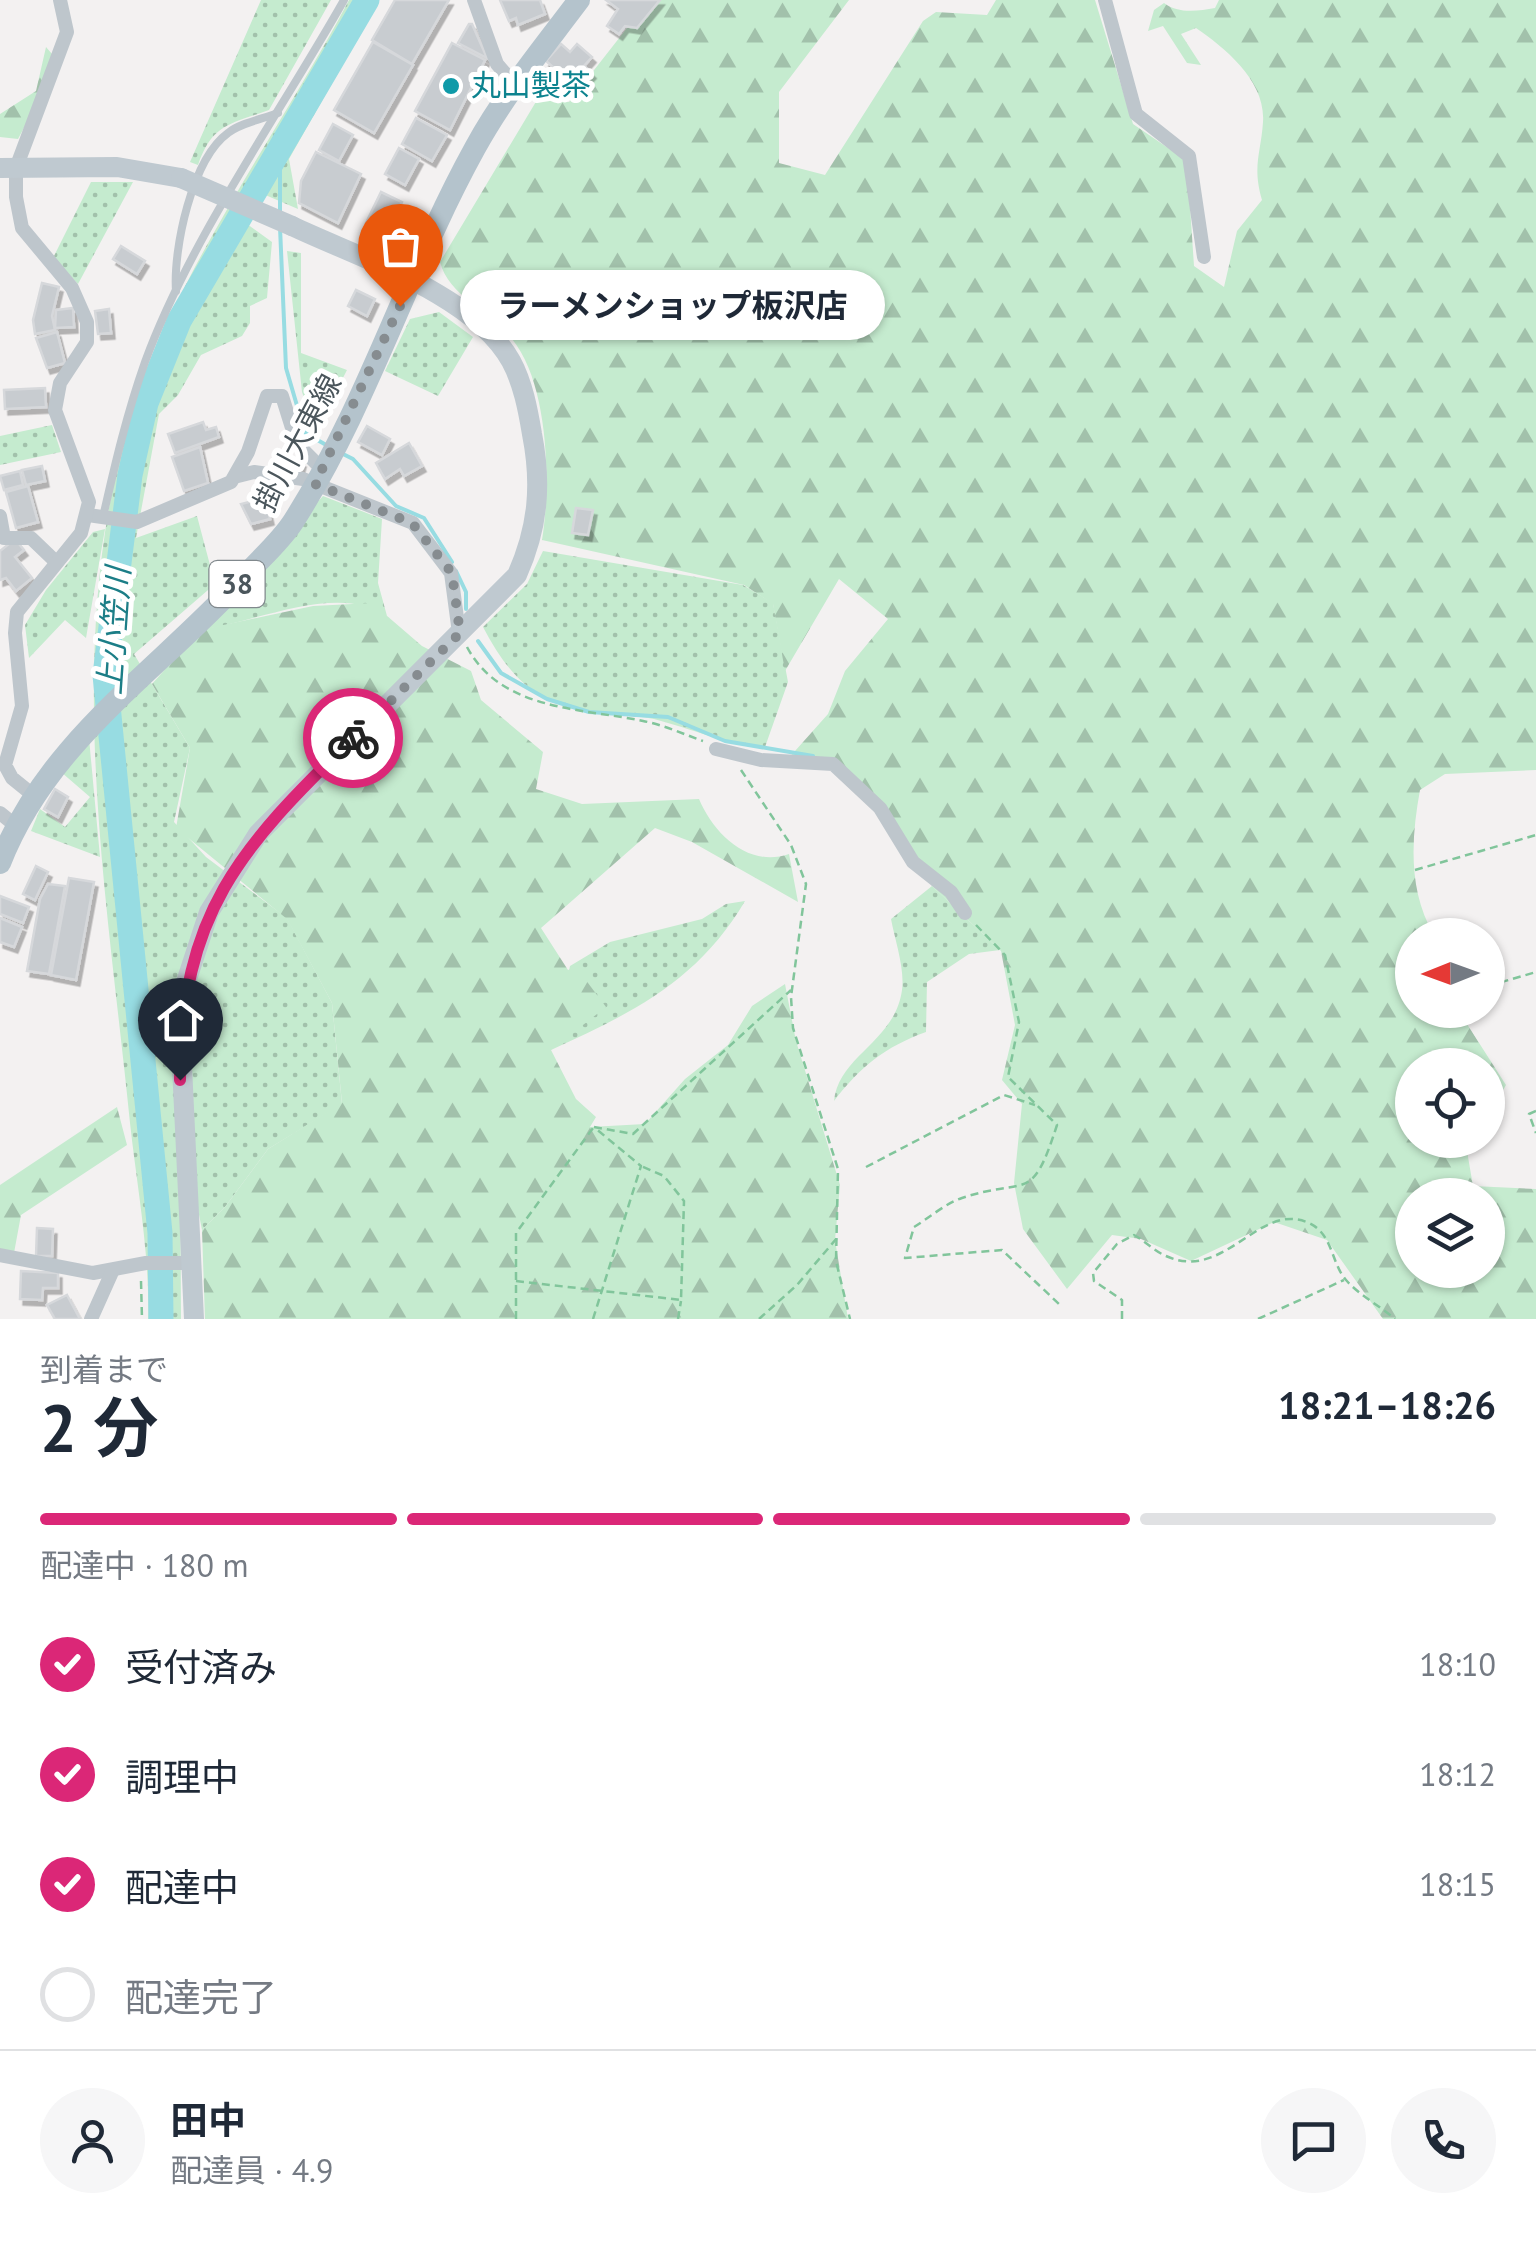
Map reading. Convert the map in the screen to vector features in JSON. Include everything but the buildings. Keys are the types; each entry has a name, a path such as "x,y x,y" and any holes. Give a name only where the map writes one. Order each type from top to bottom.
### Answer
{"main road":[{"name":"掛川大東線","path":"0,863 8,820 34,795 93,721 220,604 291,526 341,435 475,149 515,85 579,0"}],"street":[{"path":"60,0 66,32 62,52 8,168 22,228 72,288 88,322 87,342 60,384 55,410 99,516"},
{"path":"474,0 498,64 515,85"},
{"path":"1105,0 1136,114 1189,156 1204,257"},
{"path":"8,168 117,167 181,178 292,226 473,316 496,339 518,380 536,451 538,503 532,542 517,576 258,834 209,912 186,982 180,1024 194,1319"},
{"path":"238,476 267,396 282,396 298,444 322,473 412,523 452,573 460,633"},
{"path":"99,516 137,522 209,495 238,476 322,473"},
{"path":"0,516 4,538 31,538 55,560"},
{"path":"34,795 12,778 4,748 22,706 14,633 17,612 55,560 99,516"},
{"path":"716,749 761,760 833,764 880,808 912,862 952,892 965,914"},
{"path":"0,1255 77,1272 193,1263"},
{"path":"91,1319 113,1270"}],"lane":[{"path":"99,516 134,396 176,294 344,0"},
{"path":"176,294 178,242 208,157 228,132 278,113"}],"path":[{"path":"460,633 472,656 489,673 540,704 644,721 716,749"},
{"path":"740,768 791,844 803,870 806,897 792,989 793,1028 838,1168 836,1238 840,1290 850,1319"},
{"path":"1416,870 1536,835"},
{"path":"965,914 1005,955 1019,1022 1008,1077 1057,1125 1042,1170 1016,1190 960,1198 914,1226 905,1258 1002,1250 1060,1305"},
{"path":"1505,981 1536,972"},
{"path":"594,1127 633,1134 792,989"},
{"path":"866,1167 1004,1096 1037,1105"},
{"path":"1536,1111 1529,1114 1536,1133"},
{"path":"594,1127 641,1166 664,1176 684,1201 678,1319"},
{"path":"516,1319 516,1233 594,1127"},
{"path":"594,1319 641,1166"},
{"path":"1122,1319 1122,1300 1094,1281 1093,1274 1118,1244 1134,1235 1166,1256 1184,1261 1207,1260 1224,1256 1274,1222 1299,1220 1311,1224 1327,1240 1345,1279 1395,1319"},
{"path":"758,1319 797,1285 836,1238"},
{"path":"142,1319 144,1264"},
{"path":"1258,1319 1345,1279"},
{"path":"516,1281 681,1300"}],"green space":[{"path":"261,0 331,0 269,110 224,127 203,151 198,165 190,162"},
{"path":"349,0 379,0 289,159 298,209 263,194 247,224 272,242 267,298 250,306 250,323 242,336 201,355 178,395 159,414 136,538 197,516 215,584 134,654 190,748 174,822 206,857 287,918 332,1003 342,1104 268,1149 225,1207 202,1230 180,1117 181,1319 148,1319 145,1245 97,787 96,618 105,534 121,452 139,391 163,333 221,220"},
{"path":"660,0 849,0 779,92 779,163 825,175 923,21 936,12 987,15 996,0 1095,0 1133,124 1187,161 1194,266 1224,287 1237,231 1262,200 1257,169 1262,107 1242,67 1196,28 1181,34 1201,65 1187,63 1163,26 1148,31 1154,10 1164,3 1182,10 1209,9 1215,8 1219,0 1536,0 1536,770 1445,774 1420,790 1414,864 1426,918 1395,918 1395,1028 1470,1028 1482,1048 1395,1048 1395,1158 1468,1158 1472,1178 1395,1178 1395,1288 1505,1288 1505,1188 1536,1189 1536,1319 1383,1319 1327,1240 1274,1222 1191,1261 1141,1239 1112,1235 1067,1289 1023,1229 1014,1183 1022,1104 1002,1080 1015,1025 1001,951 932,886 880,808 833,764 787,760 828,714 845,671 888,619 839,579 785,671 773,604 744,585 542,540 546,464 534,382 512,339 452,285 440,262 537,100 569,102 627,28 637,28"},
{"path":"46,47 52,54 37,103 18,139 0,137 0,114 36,91"},
{"path":"91,182 133,182 78,284 53,258"},
{"path":"287,251 301,253 301,353 347,370 316,431 302,392"},
{"path":"439,312 473,337 438,396 385,371 410,319"},
{"path":"52,425 61,452 0,465 0,436"},
{"path":"323,496 382,519 378,583 387,616 367,607 320,604 200,630"},
{"path":"105,529 86,638 65,620 29,658 25,625 46,590 93,532"},
{"path":"543,551 743,585 773,603 788,682 765,747 654,719 585,712 547,699 518,678 483,627 527,584"},
{"path":"372,603 422,646 471,671 481,700 543,752 536,789 582,804 699,799 714,824 734,845 760,856 789,854 798,902 692,842 655,828 541,928 568,970 576,967 606,1007 551,1050 576,1099 596,1117 590,1127 645,1124 685,1079 728,1045 752,1006 785,984 796,1041 840,1185 835,1240 848,1319 205,1319 202,1230 225,1207 268,1149 342,1103 332,1003 287,919 176,828 190,748 152,684 200,630 313,606"},
{"path":"89,738 100,857 31,831 40,809 65,827 90,797 61,772"},
{"path":"932,886 1000,950 969,954 927,982 926,1032 875,1059 834,1101 846,1072 879,1036 897,1008 902,973 891,919"},
{"path":"745,901 706,953 661,992 551,1050 570,966 610,942 702,919 726,904"},
{"path":"117,1107 127,1145 21,1215 14,1253 0,1252 0,1185"}],"waterway":[{"name":"上小笠川","path":"161,1319 160,1233 105,675 130,475 146,403 179,321 367,0"},
{"path":"280,150 280,212"},
{"path":"280,227 286,368 305,433 328,446"},
{"path":"341,453 353,459 396,506 424,518 452,562"},
{"path":"456,571 466,592 466,609"},
{"path":"478,641 501,673 547,699 589,712 668,717 725,741 813,756"}],"way so far":[{"path":"353,738 460,633 454,620 452,573 412,523 315,484 400,306"}],"place":[{"name":"丸山製茶","path":"451,86"},
{"name":"ラーメンショップ板沢店","path":"400,306"}],"route":[{"path":"180,1080 180,1024 186,982 209,912 258,834 353,738"}]}
